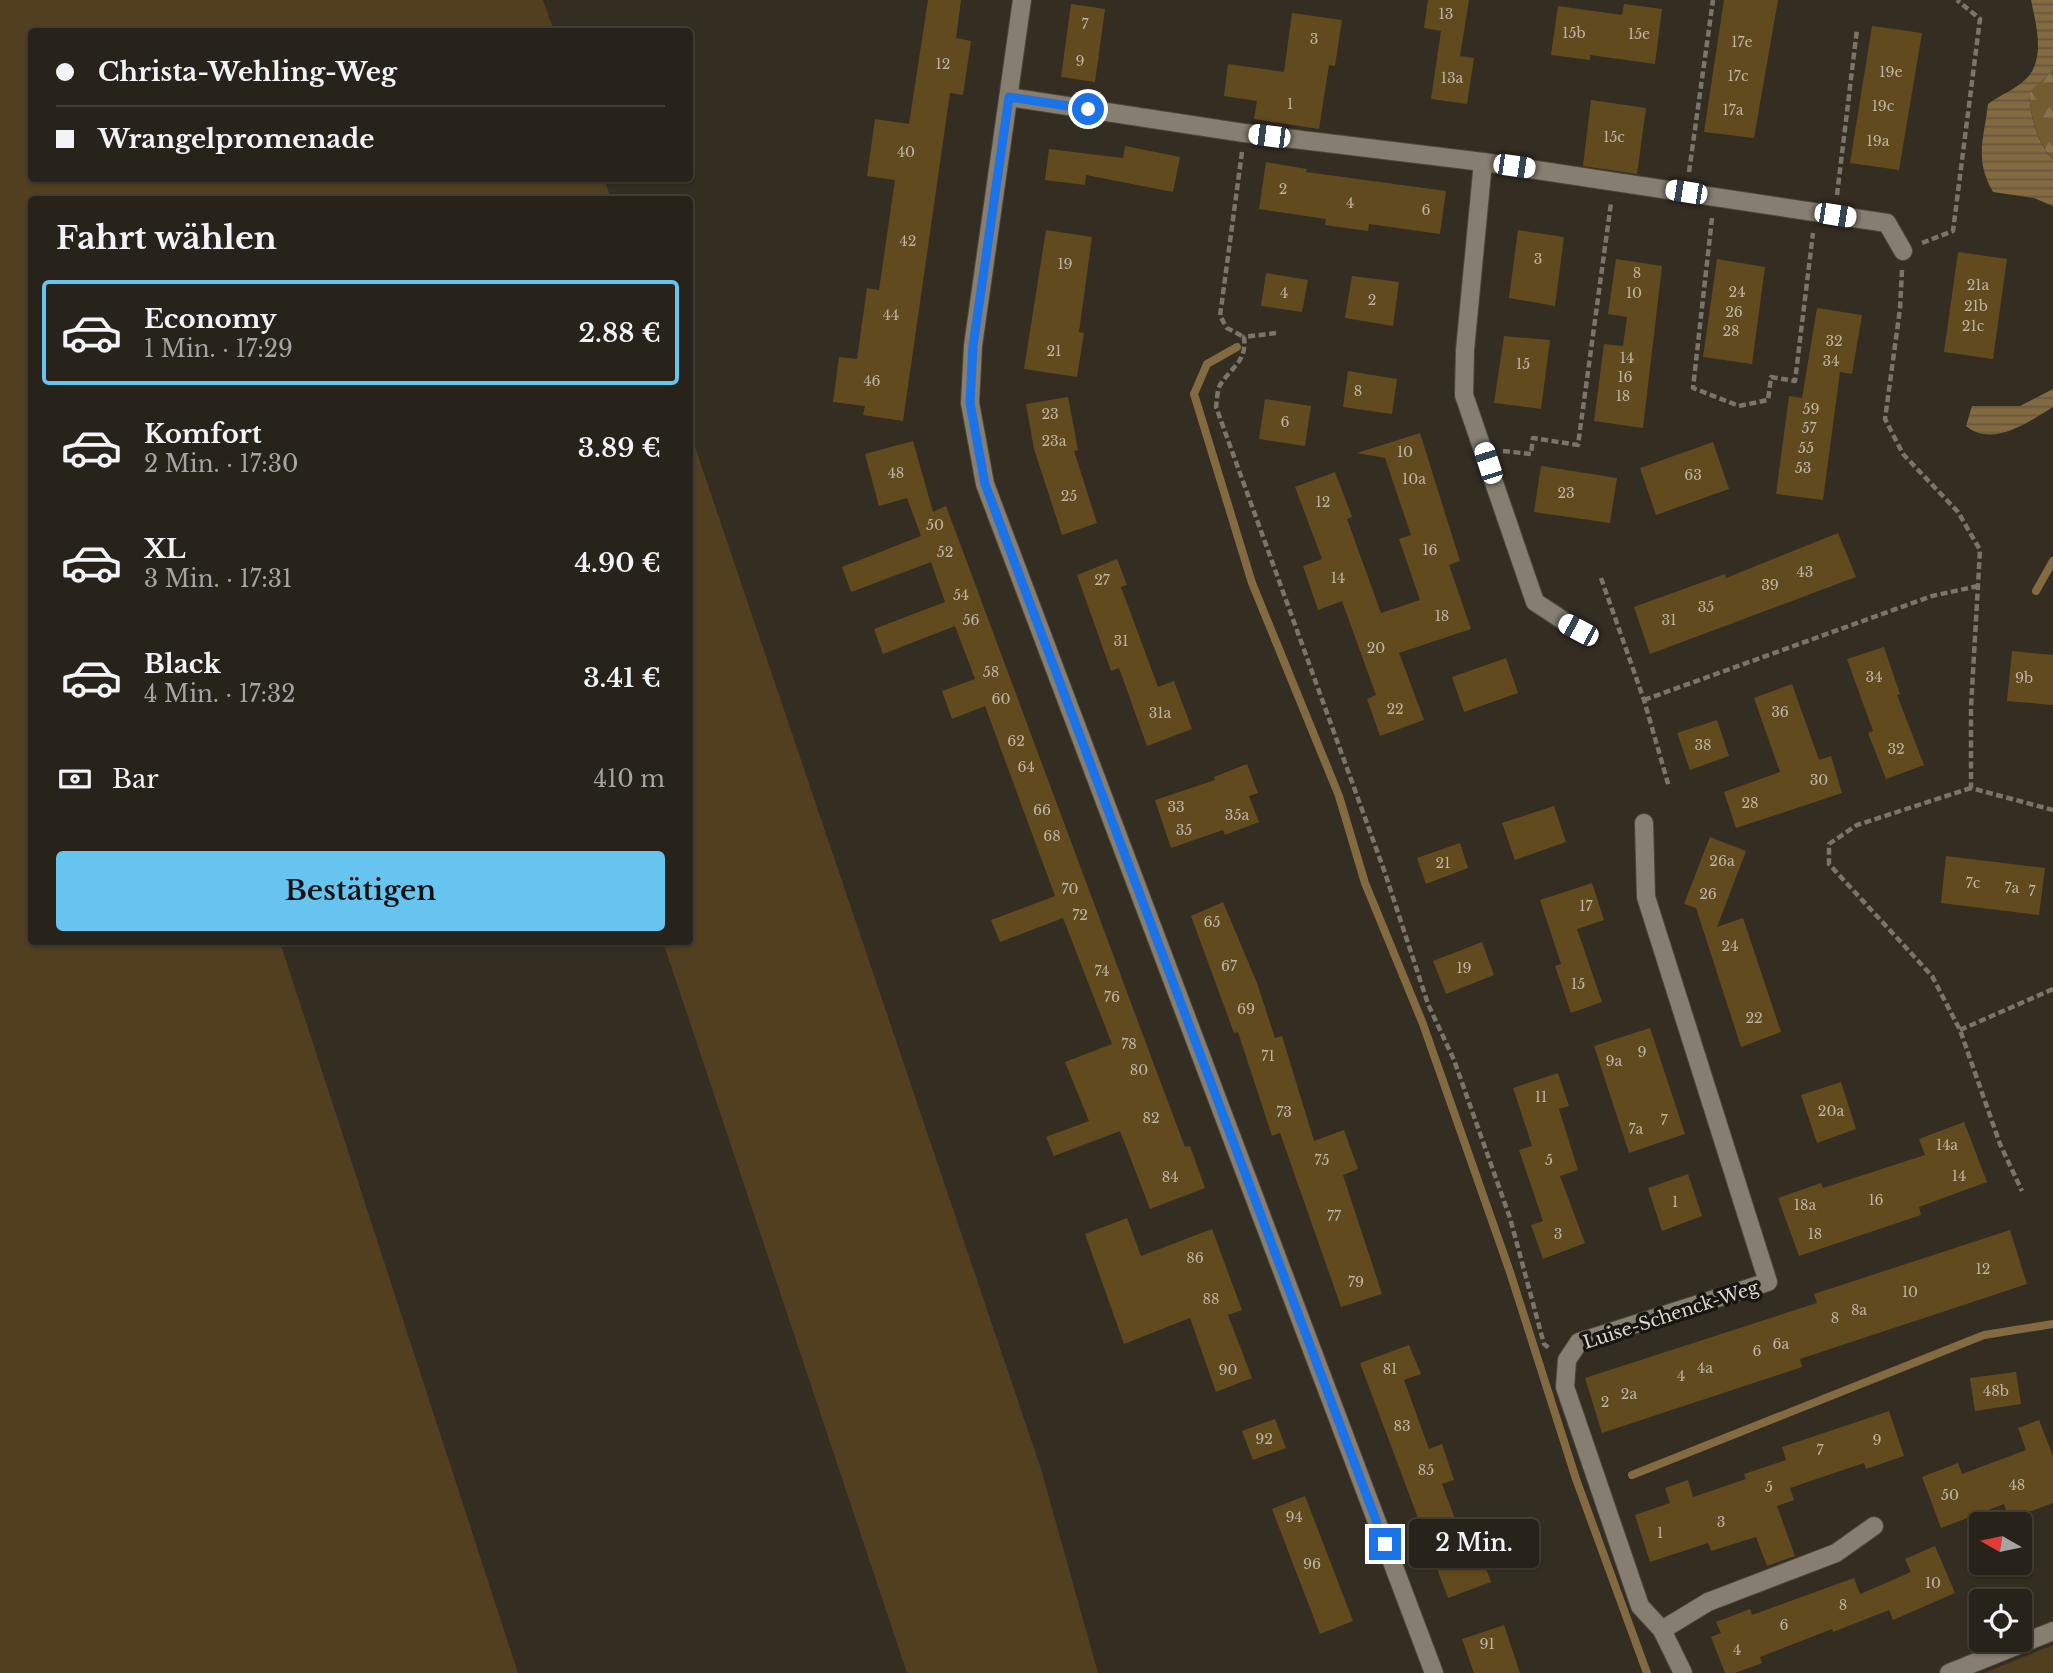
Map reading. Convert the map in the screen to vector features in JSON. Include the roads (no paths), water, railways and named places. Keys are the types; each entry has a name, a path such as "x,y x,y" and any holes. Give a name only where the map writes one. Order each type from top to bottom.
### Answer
{"street":[{"path":"1022,0 973,346 970,403 985,484 1434,1673"},
{"path":"1009,97 1244,133 1483,162 1887,223 1903,251"},
{"path":"1483,162 1464,395 1535,602 1578,630"},
{"name":"Luise-Schenck-Weg","path":"1644,823 1646,897 1768,1282 1579,1342 1567,1360 1566,1387 1640,1606 1662,1630 1683,1673"},
{"path":"1662,1630 1708,1602 1836,1553 1874,1526"},
{"path":"1948,1673 2053,1631"}],"waterway":[{"path":"1237,347 1207,364 1194,394 1252,583 1339,796 1365,883 1423,1024 1510,1272 1576,1479 1647,1673"},
{"path":"2036,591 2053,561"},
{"path":"1632,1475 1984,1335 2053,1324"}]}
